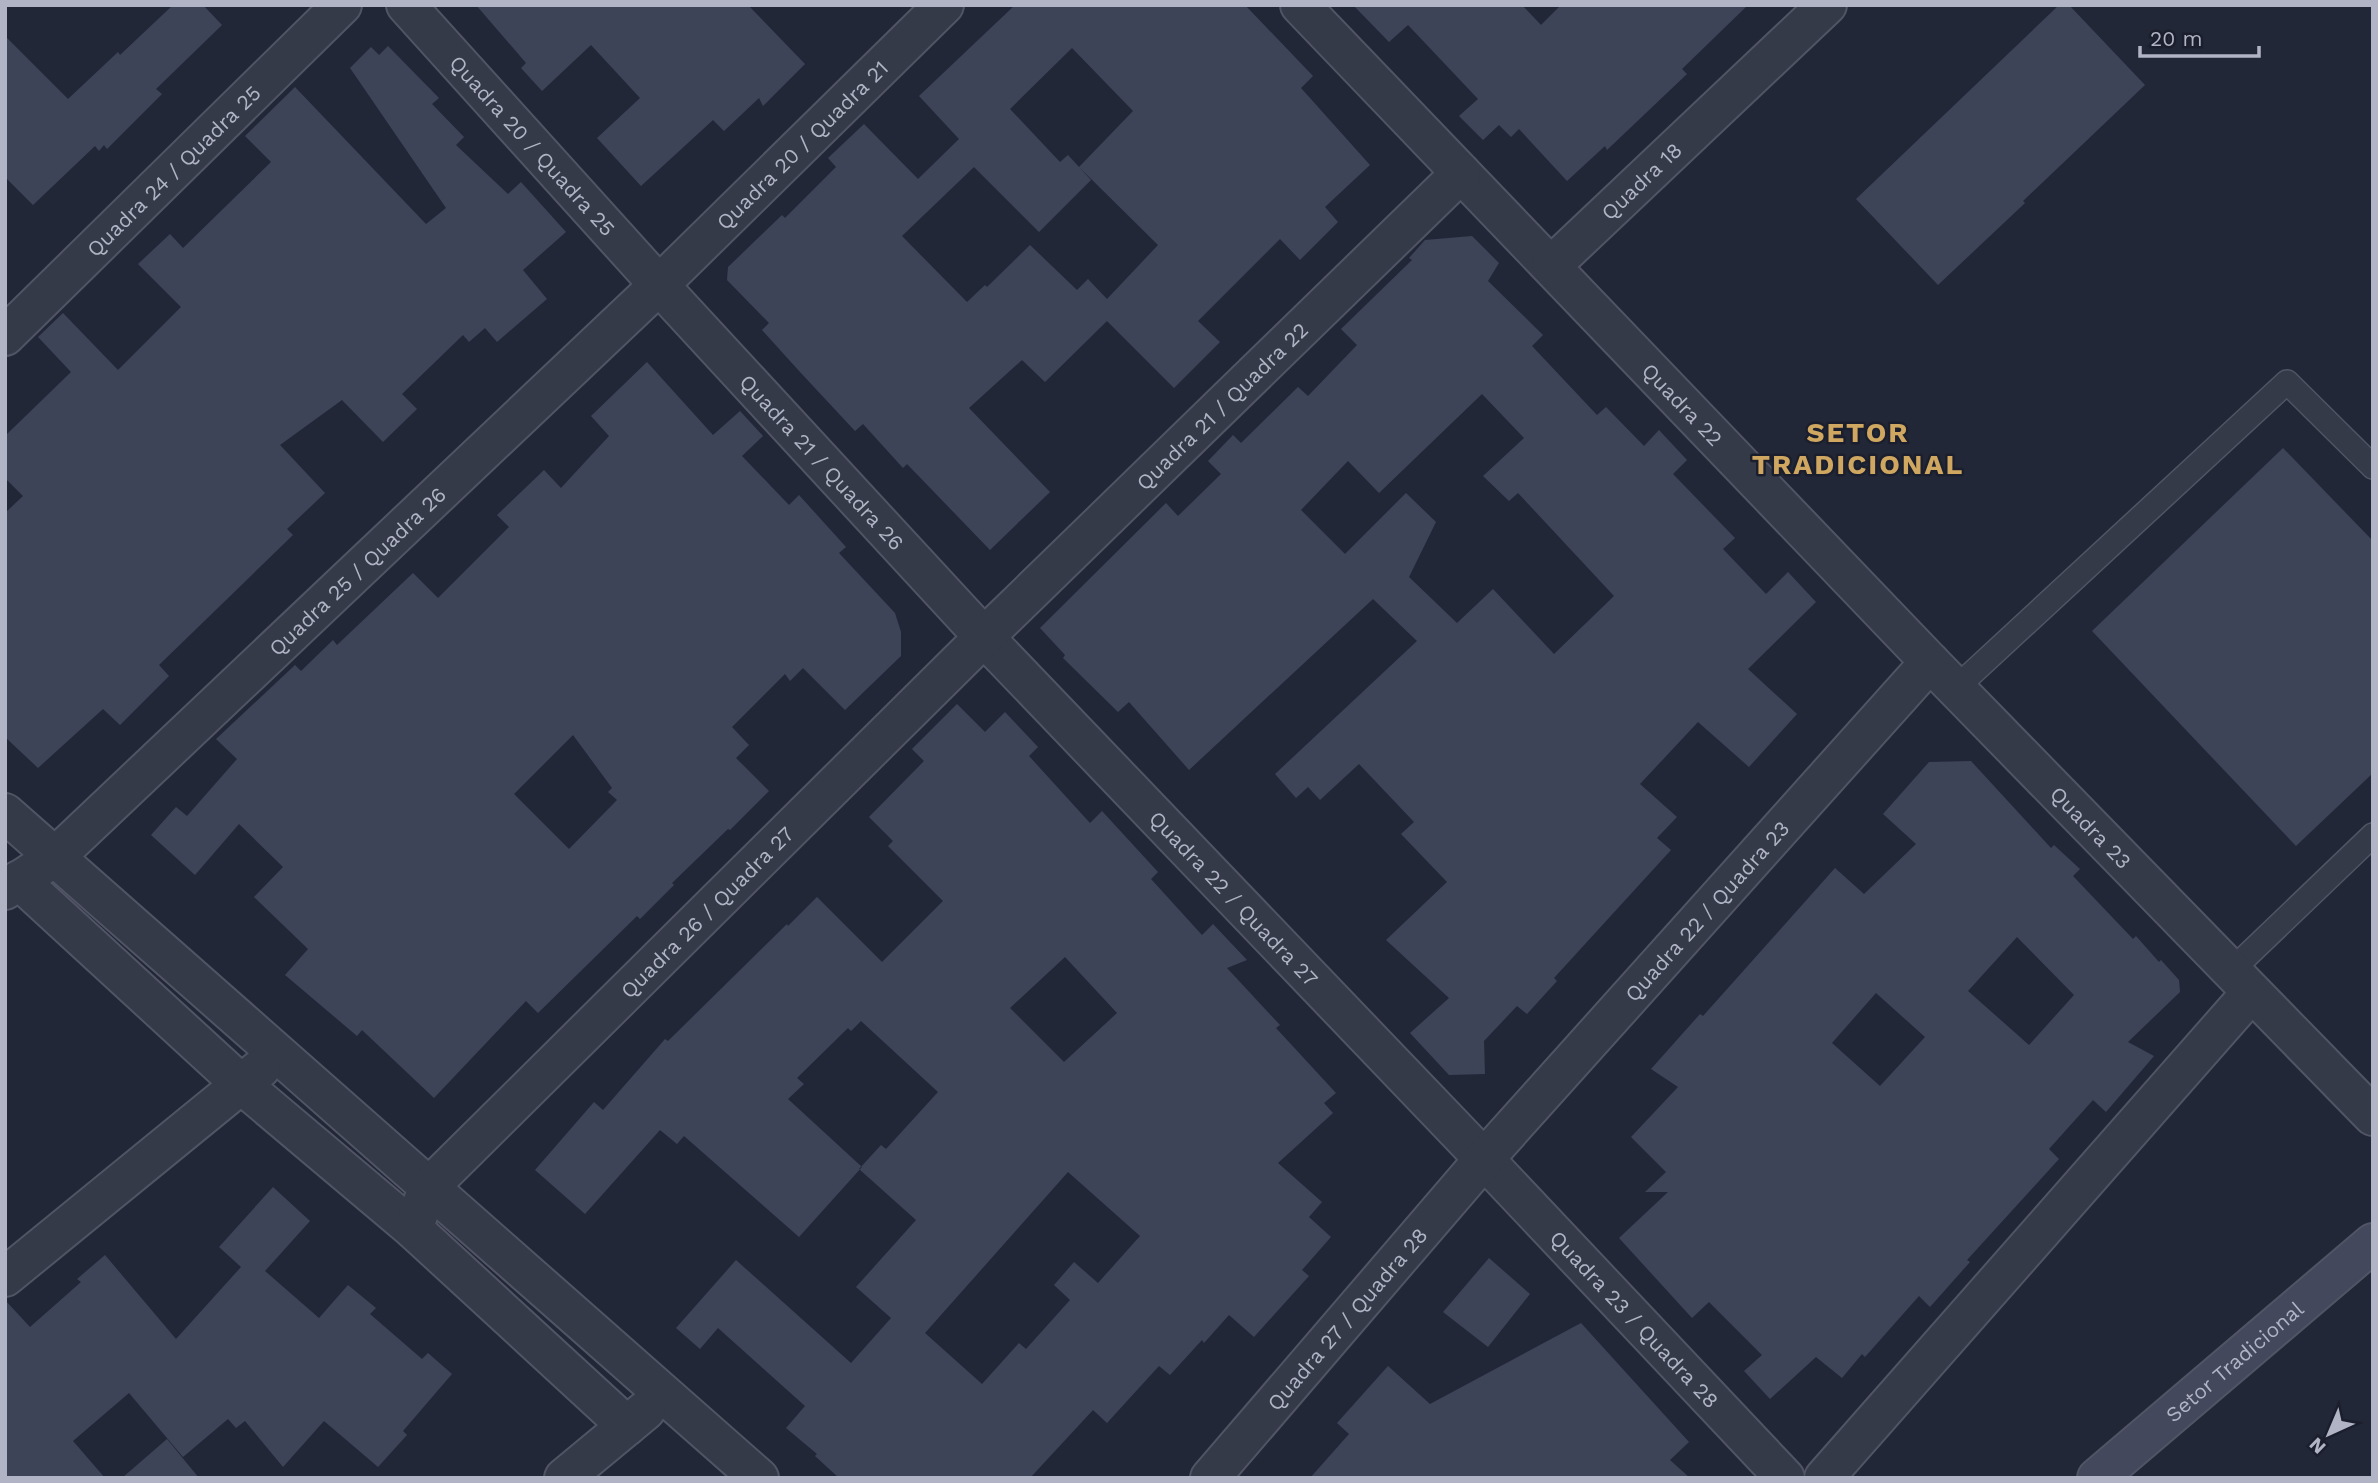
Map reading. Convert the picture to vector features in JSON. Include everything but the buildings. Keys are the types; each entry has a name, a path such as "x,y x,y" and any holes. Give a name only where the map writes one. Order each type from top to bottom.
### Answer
{"main road":[{"name":"Setor Tradicional","path":"2096,1478 2373,1243"}],"street":[{"name":"Quadra 24 / Quadra 25","path":"5,336 342,5"},
{"name":"Quadra 20 / Quadra 25","path":"406,5 659,285"},
{"name":"Quadra 20 / Quadra 21","path":"659,285 944,5"},
{"path":"1300,5 1551,266"},
{"name":"Quadra 18","path":"1551,266 1827,5"},
{"name":"Quadra 21 / Quadra 22","path":"984,637 1461,173"},
{"name":"Quadra 22","path":"1551,266 1943,675"},
{"name":"Quadra 21 / Quadra 26","path":"659,285 984,637"},
{"name":"Quadra 25 / Quadra 26","path":"12,885 55,857 659,285"},
{"name":"Quadra 22 / Quadra 27","path":"984,637 1485,1159"},
{"name":"Quadra 26 / Quadra 27","path":"428,1188 984,637"},
{"name":"Quadra 23","path":"1943,675 2373,1116"},
{"name":"Quadra 22 / Quadra 23","path":"1485,1159 1943,675"},
{"path":"5,813 759,1478"},
{"path":"12,885 412,1229 627,1426"},
{"path":"1824,1478 2241,982"},
{"path":"5,1277 277,1054"},
{"name":"Quadra 27 / Quadra 28","path":"1210,1478 1485,1159"},
{"name":"Quadra 23 / Quadra 28","path":"1485,1159 1784,1478"},
{"path":"412,1229 428,1188"},
{"path":"564,1478 663,1395"}],"lane":[{"path":"1943,675 2287,382 2373,467"},
{"path":"2241,982 2373,835"}],"district":[{"name":"SETOR TRADICIONAL","path":"1858,448"}]}
